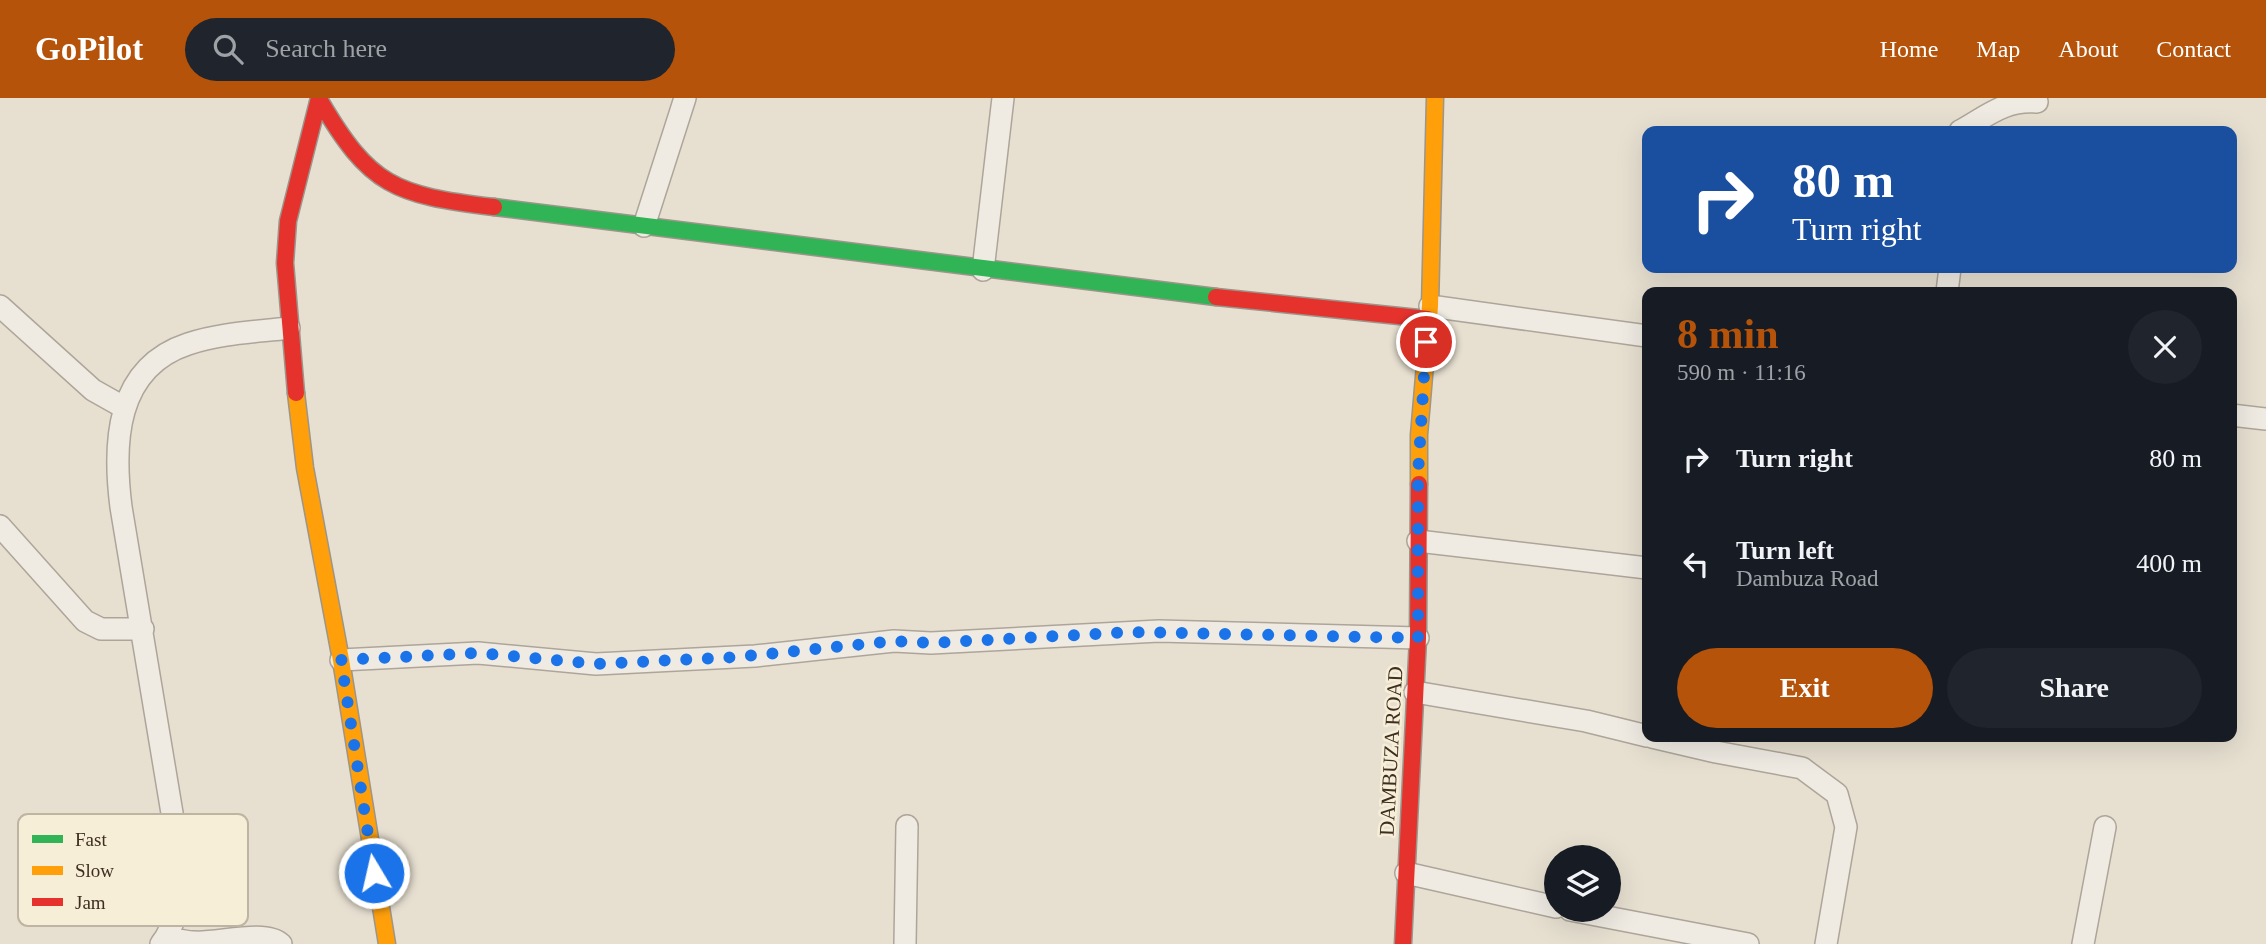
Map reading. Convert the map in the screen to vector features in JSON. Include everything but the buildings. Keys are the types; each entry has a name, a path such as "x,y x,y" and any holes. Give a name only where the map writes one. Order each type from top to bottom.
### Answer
{"street":[{"path":"644,226 685,98"},
{"path":"983,270 1003,98"},
{"name":"DAMBUZA ROAD","path":"1403,944 1418,638 1419,435 1429,312 1435,98"},
{"path":"319,99 351,149 388,183 411,191 472,204 1373,317 1429,312 1642,336"},
{"path":"319,99 288,221 285,263 289,328 305,468 341,660 387,944"},
{"path":"1968,126 2007,103 2018,100 2037,102"},
{"path":"0,306 93,390 125,408"},
{"path":"172,814 117,477 118,433 133,389 164,355 206,338 289,328"},
{"path":"2237,416 2266,419"},
{"path":"0,526 85,621 101,629 143,629"},
{"path":"1418,541 1642,567"},
{"path":"341,660 478,653 596,664 737,657 894,641 931,643 1145,632 1418,638"},
{"path":"1415,692 1586,720 1642,734"},
{"path":"1674,742 1802,768 1837,794 1846,827 1826,944"},
{"path":"905,944 907,826"},
{"path":"2083,944 2105,827"},
{"path":"1406,873 1544,904"},
{"path":"1621,920 1748,944"},
{"path":"164,941 192,943 263,937 275,938 281,944"}],"traffic: fast":[{"path":"494,207 1216,297"}],"traffic: slow":[{"path":"1419,484 1419,435 1430,306 1435,98"},
{"path":"296,393 305,468 341,660 387,944"}],"traffic: jam":[{"path":"296,393 285,263 288,221 319,98"},
{"path":"319,99 354,151 388,182 432,197 494,207"},
{"path":"1216,297 1428,319"},
{"path":"1403,944 1418,638 1419,484"}],"route":[{"path":"374,873 341,660 495,653 596,664 737,657 894,641 931,643 1159,631 1418,638 1417,494 1426,342"}]}
